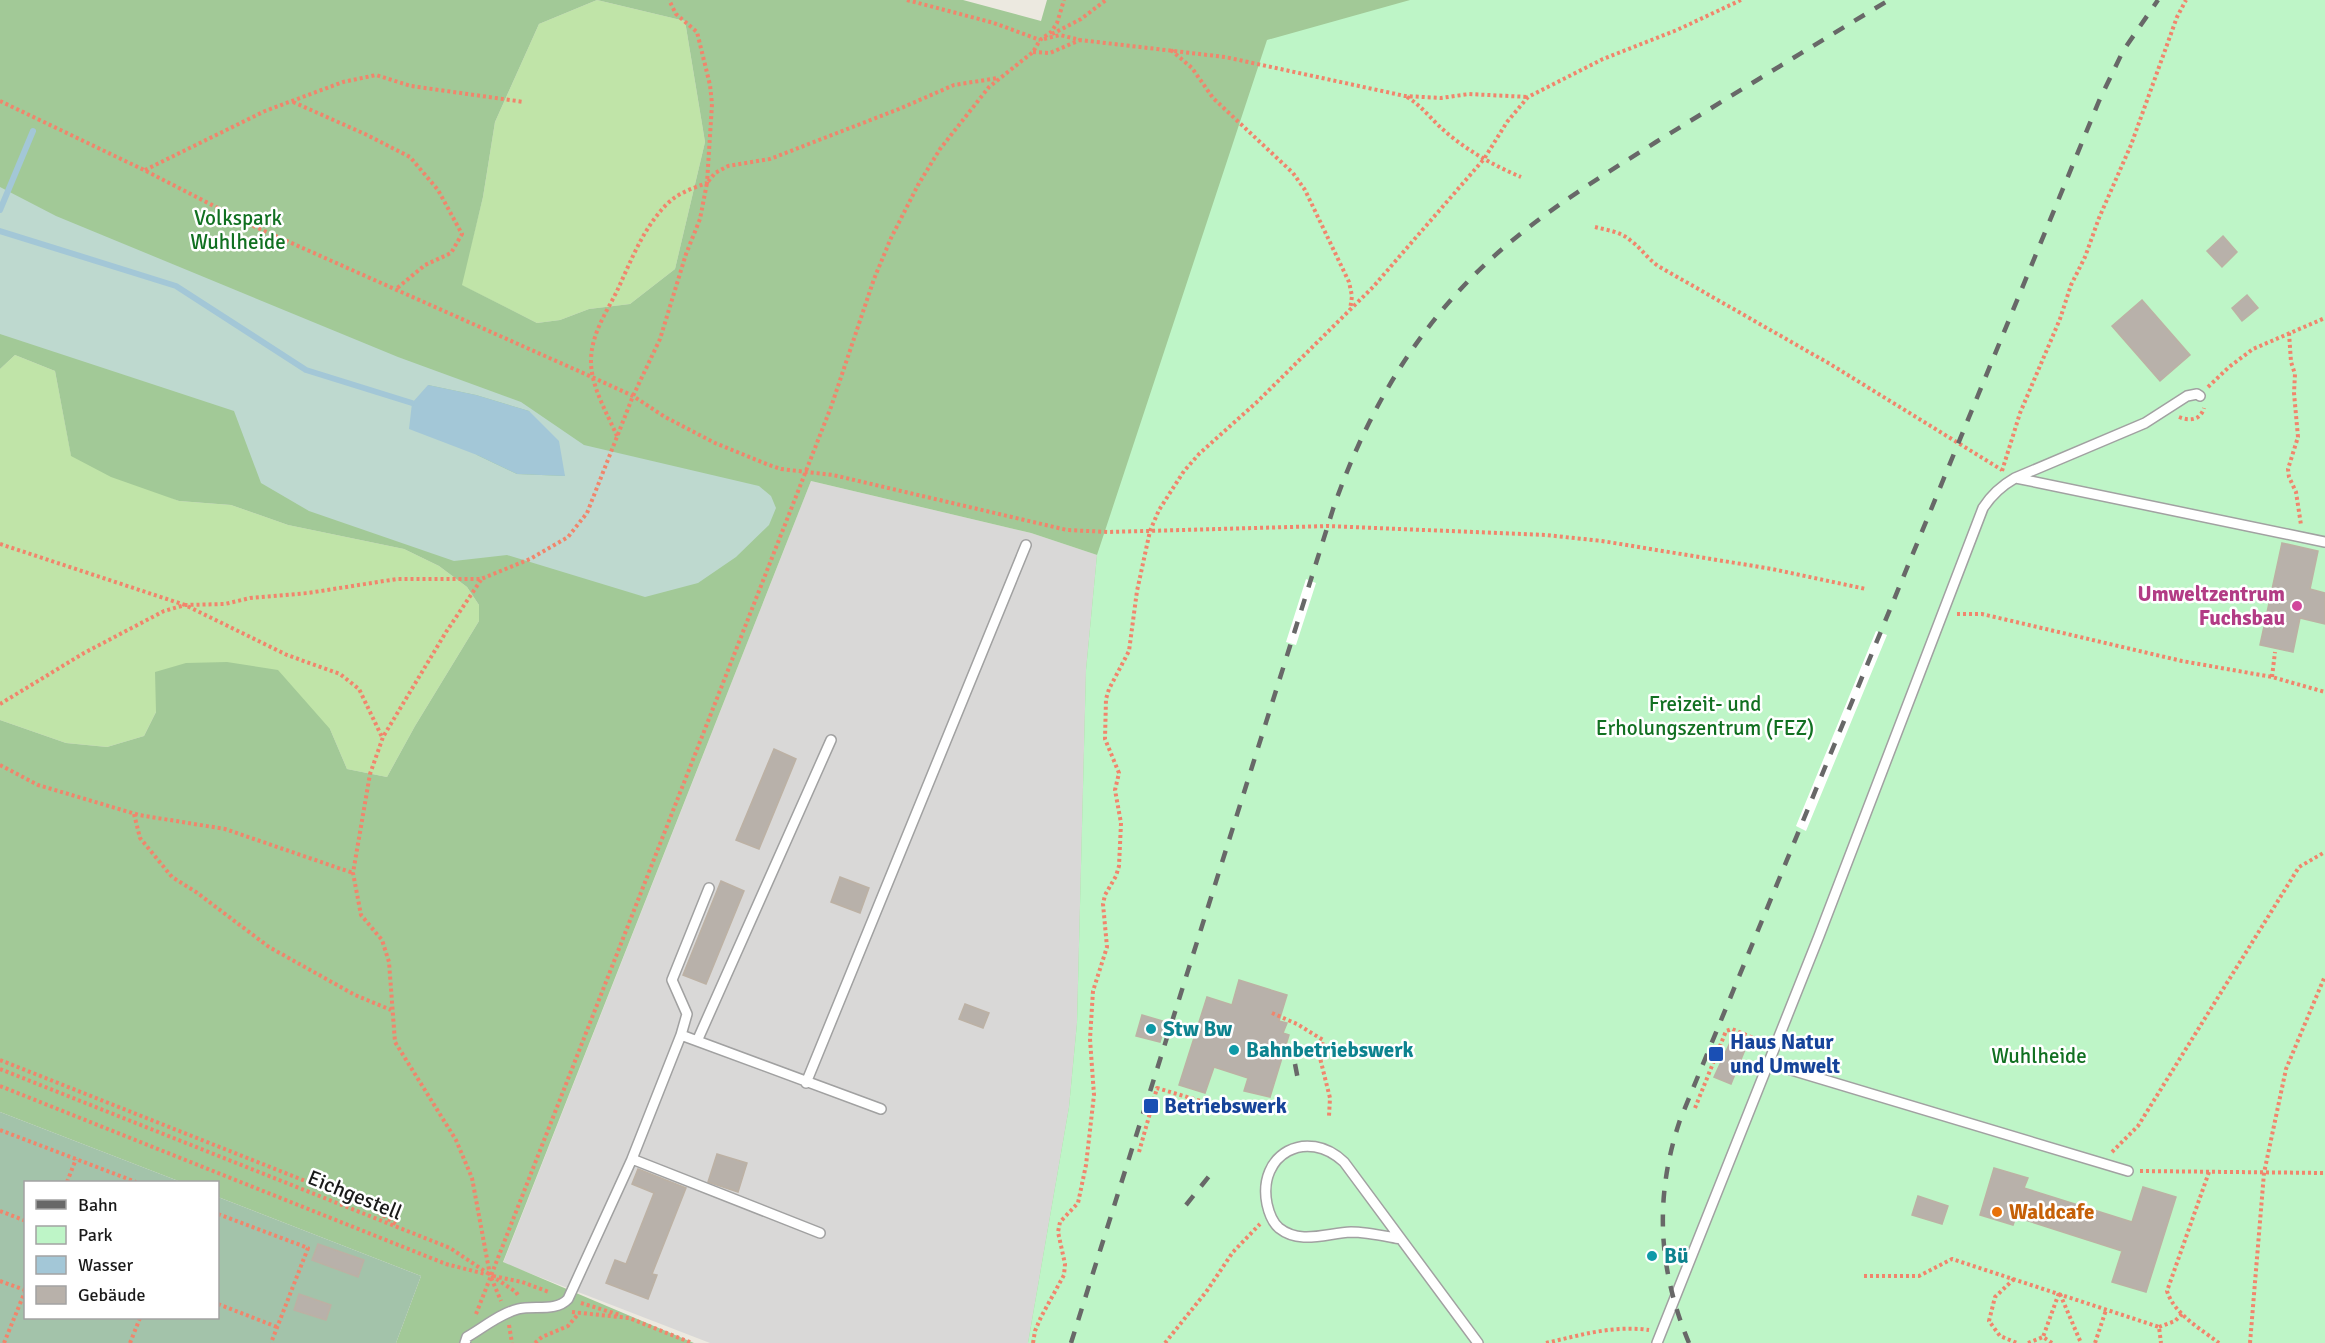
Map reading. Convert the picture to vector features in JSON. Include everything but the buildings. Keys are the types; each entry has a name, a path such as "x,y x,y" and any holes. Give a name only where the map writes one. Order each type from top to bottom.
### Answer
{"lane":[{"path":"1659,1338 1938,630 1983,508 2002,486 2015,478 2157,417 2187,396 2197,394 2200,396"},
{"path":"2015,478 2325,542"},
{"path":"806,1083 1026,545"},
{"path":"698,1039 831,740"},
{"path":"466,1340 506,1313 527,1307 557,1307 568,1299 632,1159 681,1035 687,1014 672,980 709,888"},
{"path":"681,1035 698,1039 806,1083 881,1109"},
{"path":"1768,1064 2128,1171"},
{"path":"1401,1239 1349,1232 1318,1237 1290,1235 1278,1227 1270,1216 1266,1179 1274,1164 1288,1150 1301,1145 1313,1145 1334,1152 1344,1162 1478,1343"},
{"path":"632,1159 820,1233"}],"path":[{"path":"0,704 84,653 164,611 185,605 225,604 250,598 308,593 397,579 482,579 530,559 568,537 587,513 633,396 660,339 686,254 700,219 707,183 712,104 710,85 697,32 676,14 669,0"},
{"path":"907,0 994,23 1040,40 1060,35 1080,40 1171,50 1272,66 1406,96 1441,98 1469,94 1528,97"},
{"path":"466,1340 831,407 874,279 891,238 940,148 963,117 998,78 1033,52 1040,40 1051,32 1057,23 1064,0"},
{"path":"1040,40 1082,19 1106,0"},
{"path":"1033,1343 1041,1317 1064,1275 1065,1264 1058,1232 1060,1222 1078,1203 1086,1165 1094,1095 1090,1039 1093,992 1107,947 1103,904 1105,895 1116,876 1120,855 1121,823 1115,790 1119,773 1106,739 1106,699 1131,645 1137,591 1150,531 1159,510 1184,471 1199,454 1258,401 1373,287 1484,159 1507,122 1528,97 1603,59 1677,30 1741,0"},
{"path":"1991,497 2020,413 2060,319 2071,285 2085,257 2099,218 2131,145 2177,17 2186,0"},
{"path":"1033,52 1050,53 1080,40"},
{"path":"1171,50 1192,68 1213,98 1293,172 1305,190 1349,282 1352,296 1350,310"},
{"path":"144,170 265,111 343,82 376,75 411,86 524,102"},
{"path":"617,436 592,377 591,360 594,340 600,322 638,247 654,218 668,202 707,183 715,173 728,166 770,159 954,85 998,78"},
{"path":"1406,96 1419,104 1439,126 1484,159 1521,177"},
{"path":"0,101 144,170 251,225 592,377 633,396 664,417 715,443 769,465 833,475 1067,530 1150,531 1328,526 1546,535 1602,541 1761,567 1866,589"},
{"path":"292,101 410,157 438,190 451,210 462,234 451,253 425,265 396,289"},
{"path":"1595,226 1620,233 1658,266 1830,364 2015,478"},
{"path":"2157,417 2174,415 2187,420 2199,417 2204,405 2200,396 2239,358 2253,349 2325,318"},
{"path":"2289,333 2291,362 2295,374 2294,393 2298,437 2288,469 2296,492 2303,537"},
{"path":"1031,532 1036,524"},
{"path":"0,544 185,605 287,655 339,674 359,689 383,737"},
{"path":"482,579 446,632 383,737 370,774 353,873 361,915 382,940 390,962 391,1010 395,1042 456,1140 472,1178 490,1275 506,1313"},
{"path":"1938,630 1943,622 1955,615 1982,614 2182,661 2272,677 2325,692"},
{"path":"2272,677 2276,652"},
{"path":"0,765 38,785 133,813 225,829 353,873"},
{"path":"133,813 140,838 172,877 196,892 269,947 355,995 391,1010"},
{"path":"2101,1163 2138,1126 2299,867 2325,852"},
{"path":"2250,1343 2264,1173 2286,1069 2325,976"},
{"path":"1272,1013 1297,1024 1323,1040 1320,1058 1330,1098 1329,1116"},
{"path":"1695,1108 1726,1031 1732,1029 1775,1047"},
{"path":"0,1060 371,1207 405,1231"},
{"name":"Eichgestell","path":"0,1069 450,1248 516,1292 527,1307"},
{"path":"0,1086 446,1264 490,1275"},
{"path":"1139,1152 1157,1088 1234,1111 1244,1109"},
{"path":"0,1130 133,1181"},
{"path":"67,1181 76,1159"},
{"path":"2128,1171 2325,1173"},
{"path":"2209,1172 2167,1291 2170,1300 2182,1314 2219,1343"},
{"path":"0,1211 24,1220"},
{"path":"219,1214 308,1248 271,1343"},
{"path":"1165,1343 1206,1292 1233,1252 1255,1227 1270,1216"},
{"path":"1864,1276 1919,1276 1952,1259 2159,1327 2175,1321 2182,1314"},
{"path":"2014,1279 1995,1297 1989,1321 2000,1336 2017,1343"},
{"path":"0,1281 24,1290"},
{"path":"4,1343 24,1293"},
{"path":"2028,1343 2043,1337 2059,1293"},
{"path":"2059,1293 2080,1343"},
{"path":"219,1304 277,1327"},
{"path":"2096,1343 2106,1310"},
{"path":"568,1312 629,1318 692,1343"},
{"path":"535,1343 542,1337 568,1326 579,1313"},
{"path":"130,1343 139,1319"},
{"path":"2159,1327 2161,1343"},
{"path":"1546,1343 1606,1329 1626,1328 1659,1338"},
{"path":"2043,1337 2052,1343"}],"shaded area":[{"path":"0,187 56,216 398,357 521,402 584,445 759,486 771,496 776,508 769,525 736,557 698,583 645,597 507,555 454,561 309,511 261,483 234,411 0,334","holes":["428,385 476,395 529,411 565,476 517,474 477,455"]},
{"path":"811,481 1031,533 1097,555 1086,670 1077,1023 1069,1107 1028,1343 710,1343 503,1263"}],"green space":[{"name":"Volkspark Wuhlheide","path":"0,0 597,0 963,0 1041,21 1047,0 1880,0 1028,1343 1069,1107 1077,1023 1086,670 1097,555 1031,533 811,481 503,1262 694,1343 396,1343 421,1276 219,1197 219,1181 178,1181 0,1112 0,720 66,743 107,747 144,736 156,712 155,672 186,663 227,662 278,670 330,729 347,769 387,777 479,621 479,605 467,587 439,566 404,549 288,525 231,505 179,501 111,477 71,456 55,371 15,355 0,369","holes":["597,0 685,21 705,142 675,269 630,304 589,309 560,320 537,323 462,285 483,197 495,122 539,24"]},
{"path":"597,0 685,21 705,142 675,269 630,304 589,309 560,320 537,323 461,285 483,197 495,122 539,24"},
{"name":"Freizeit- und Erholungszentrum (FEZ)","path":"1410,0 2325,0 2325,1343 1028,1343 1069,1107 1077,1023 1086,670 1097,555 1267,40"},
{"path":"15,355 55,371 71,455 179,501 231,505 288,525 404,549 439,566 467,587 479,605 479,621 387,777 347,769 330,729 156,712 144,736 107,747 66,743 0,720 0,369"},
{"path":"0,1112 178,1181 24,1181 24,1319 219,1319 219,1197 421,1276 396,1343 0,1343"}],"water":[{"path":"428,385 476,395 529,411 559,441 565,476 517,474 477,455 409,429 412,403"}],"pier":[{"path":"1306,579 1316,583 1296,645 1286,642"},
{"path":"1876,631 1887,635 1806,831 1796,826"}],"waterway":[{"path":"0,210 33,131"},
{"path":"0,231 176,286 306,370 412,403"}],"railway":[{"path":"1071,1343 1334,506 1357,448 1401,366 1437,316 1458,292 1480,269 1527,228 1630,158 1889,0"},
{"path":"1689,1343 1671,1288 1663,1233 1666,1177 1680,1120 2099,101 2123,51 2158,0"},
{"path":"1295,1064 1299,1085"},
{"path":"1186,1205 1214,1170"}],"place":[{"name":"Umweltzentrum Fuchsbau","path":"2297,606"},
{"name":"Stw Bw","path":"1151,1029"},
{"name":"Bahnbetriebswerk","path":"1234,1050"},
{"name":"Haus Natur und Umwelt","path":"1716,1054"},
{"name":"Betriebswerk","path":"1151,1106"},
{"name":"Waldcafe","path":"1997,1212"},
{"name":"Bü","path":"1652,1256"}],"park label":[{"name":"Wuhlheide","path":"2039,1056"}]}
